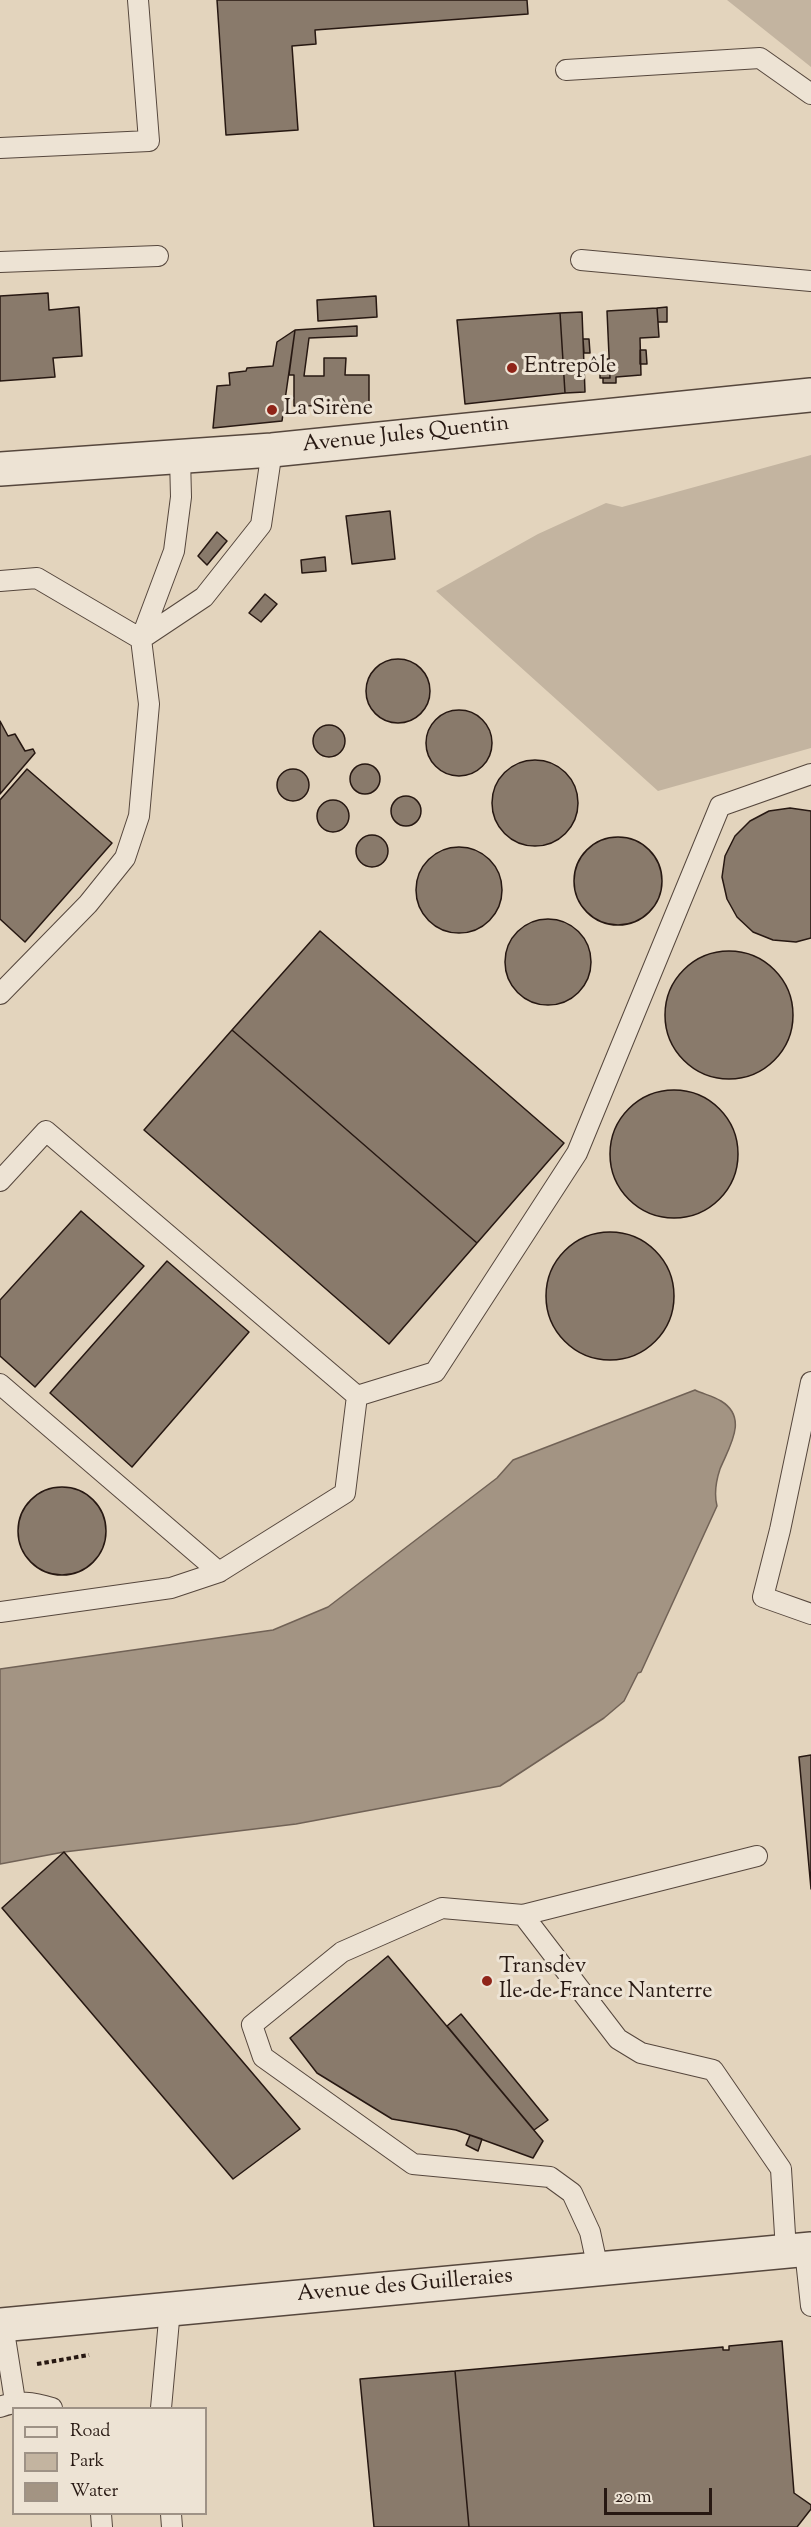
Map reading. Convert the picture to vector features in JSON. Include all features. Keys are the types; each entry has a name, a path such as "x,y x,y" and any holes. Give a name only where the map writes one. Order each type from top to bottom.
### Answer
{"street":[{"name":"Avenue Jules Quentin","path":"0,469 272,450 811,395"},
{"name":"Avenue des Guilleraies","path":"1,2325 801,2250"}],"lane":[{"path":"0,148 149,141 138,0"},
{"path":"566,70 760,58 811,94"},
{"path":"0,262 158,256"},
{"path":"581,260 811,281"},
{"path":"141,639 204,597 261,525 272,450"},
{"path":"0,994 88,904 125,858 139,816 149,704 141,639 174,551 180,497 180,457"},
{"path":"0,580 37,578 141,639"},
{"path":"357,1396 435,1372 577,1153 720,806 811,774"},
{"path":"0,1181 46,1131 357,1396"},
{"path":"811,1382 780,1530 763,1597 811,1614"},
{"path":"0,1384 219,1572"},
{"path":"0,1612 171,1588 219,1572 345,1493 357,1396"},
{"path":"598,2269 590,2232 572,2193 550,2176 413,2164 263,2057 252,2025 342,1952 442,1908 523,1915 757,1856"},
{"path":"523,1915 618,2039 640,2053 713,2070 781,2169 801,2250 811,2306"},
{"path":"161,2407 170,2309"},
{"path":"1,2325 7,2404 39,2404 47,2407"}],"green space":[{"path":"727,0 811,0 811,67"},
{"path":"811,455 811,748 658,791 436,591 538,534 606,503 622,507"}],"water":[{"path":"695,1390 721,1401 734,1416 732,1442 720,1469 717,1483 717,1506 641,1672 638,1673 624,1701 604,1718 500,1786 296,1824 64,1852 0,1864 0,1669 273,1630 328,1607 497,1478 513,1460"}],"building":[{"path":"217,0 527,0 528,14 315,30 316,44 292,46 298,130 226,135"},
{"path":"48,293 49,310 79,307 82,356 53,358 55,377 0,381 0,296"},
{"path":"376,296 377,317 318,321 317,300"},
{"path":"667,307 667,322 658,322 657,308"},
{"path":"657,308 659,337 640,338 641,375 616,377 616,383 603,383 603,378 610,378 607,311"},
{"path":"582,312 585,392 565,393 560,313"},
{"name":"Entrepôle","path":"560,313 565,393 465,404 457,320"},
{"path":"357,326 357,336 309,338 304,376 324,376 324,358 346,358 345,375 369,375 369,405 294,406 294,375 289,375 295,330"},
{"path":"295,330 282,421 213,428 217,386 230,385 229,373 246,371 247,368 273,366 277,342"},
{"path":"583,339 589,339 590,353 584,353"},
{"path":"640,350 646,350 647,364 640,364"},
{"path":"600,359 609,359 610,378 600,378"},
{"path":"390,511 395,559 352,564 346,516"},
{"path":"217,532 227,541 207,565 198,556"},
{"path":"325,557 326,571 302,573 301,560"},
{"path":"265,594 277,604 261,622 249,613"},
{"path":"392,659 404,659 421,668 428,679 430,691 428,703 421,714 404,723 392,723 380,718 371,709 366,697 366,685 371,673 380,664"},
{"path":"459,710 472,713 482,720 489,730 492,743 489,756 482,766 472,773 459,776 446,773 436,766 429,756 426,743 429,730 436,720 446,713"},
{"path":"0,721 8,736 15,734 25,751 33,749 35,753 0,794"},
{"path":"329,725 340,730 345,741 340,752 329,757 318,752 313,741 318,730"},
{"path":"535,760 552,763 566,772 575,786 578,803 575,820 566,834 552,843 535,846 518,843 504,834 495,820 492,803 495,786 504,772 518,763"},
{"path":"365,764 376,768 380,779 376,790 365,794 354,790 350,779 354,768"},
{"path":"27,769 112,843 25,942 0,919 0,800"},
{"path":"293,769 304,774 309,785 304,796 293,801 282,796 277,785 282,774"},
{"path":"406,796 417,800 421,811 417,822 406,826 395,822 391,811 395,800"},
{"path":"333,800 344,805 349,816 344,827 333,832 322,827 317,816 322,805"},
{"path":"790,808 811,811 811,938 796,942 773,940 753,932 737,917 727,899 722,877 725,856 735,836 750,821 769,811"},
{"path":"372,835 383,840 388,851 383,862 372,867 361,862 356,851 361,840"},
{"path":"618,837 643,844 655,856 662,881 655,906 643,918 618,925 593,918 581,906 574,881 581,856 593,844"},
{"path":"459,847 483,854 495,866 502,890 495,914 483,926 459,933 435,926 423,914 416,890 423,866 435,854"},
{"path":"548,919 572,926 584,938 591,962 584,986 572,998 548,1005 524,998 512,986 505,962 512,938 524,926"},
{"path":"320,931 564,1143 477,1243 232,1030"},
{"path":"729,951 754,956 774,970 788,990 793,1015 788,1040 774,1060 754,1074 729,1079 704,1074 684,1060 670,1040 665,1015 670,990 684,970 704,956"},
{"path":"232,1030 477,1243 389,1344 144,1130"},
{"path":"674,1090 698,1095 719,1109 733,1130 738,1154 733,1178 719,1199 698,1213 674,1218 650,1213 629,1199 615,1178 610,1154 615,1130 629,1109 650,1095"},
{"path":"81,1211 144,1266 35,1387 0,1356 0,1300"},
{"path":"610,1232 634,1237 655,1251 669,1272 674,1296 669,1320 655,1341 634,1355 610,1360 586,1355 565,1341 551,1320 546,1296 551,1272 565,1251 586,1237"},
{"path":"167,1261 249,1332 132,1467 50,1393"},
{"path":"62,1487 79,1491 93,1500 102,1514 106,1531 102,1548 93,1562 79,1571 62,1575 45,1571 31,1562 22,1548 18,1531 22,1514 31,1500 45,1491"},
{"path":"811,1755 811,1889 799,1757"},
{"path":"64,1852 300,2129 233,2179 2,1908"},
{"path":"388,1956 543,2141 533,2158 456,2130 392,2119 317,2073 290,2038"},
{"path":"461,2014 548,2120 534,2130 447,2026"},
{"path":"470,2135 482,2139 478,2151 466,2145"},
{"path":"782,2341 794,2493 811,2505 811,2509 797,2527 469,2527 455,2371 723,2347 723,2350 729,2350 729,2346"},
{"path":"455,2371 469,2527 374,2527 360,2379"}],"place":[{"name":"Entrepôle","path":"512,368"},
{"name":"La Sirène","path":"272,410"},
{"name":"Transdev Ile-de-France Nanterre","path":"487,1981"}]}
